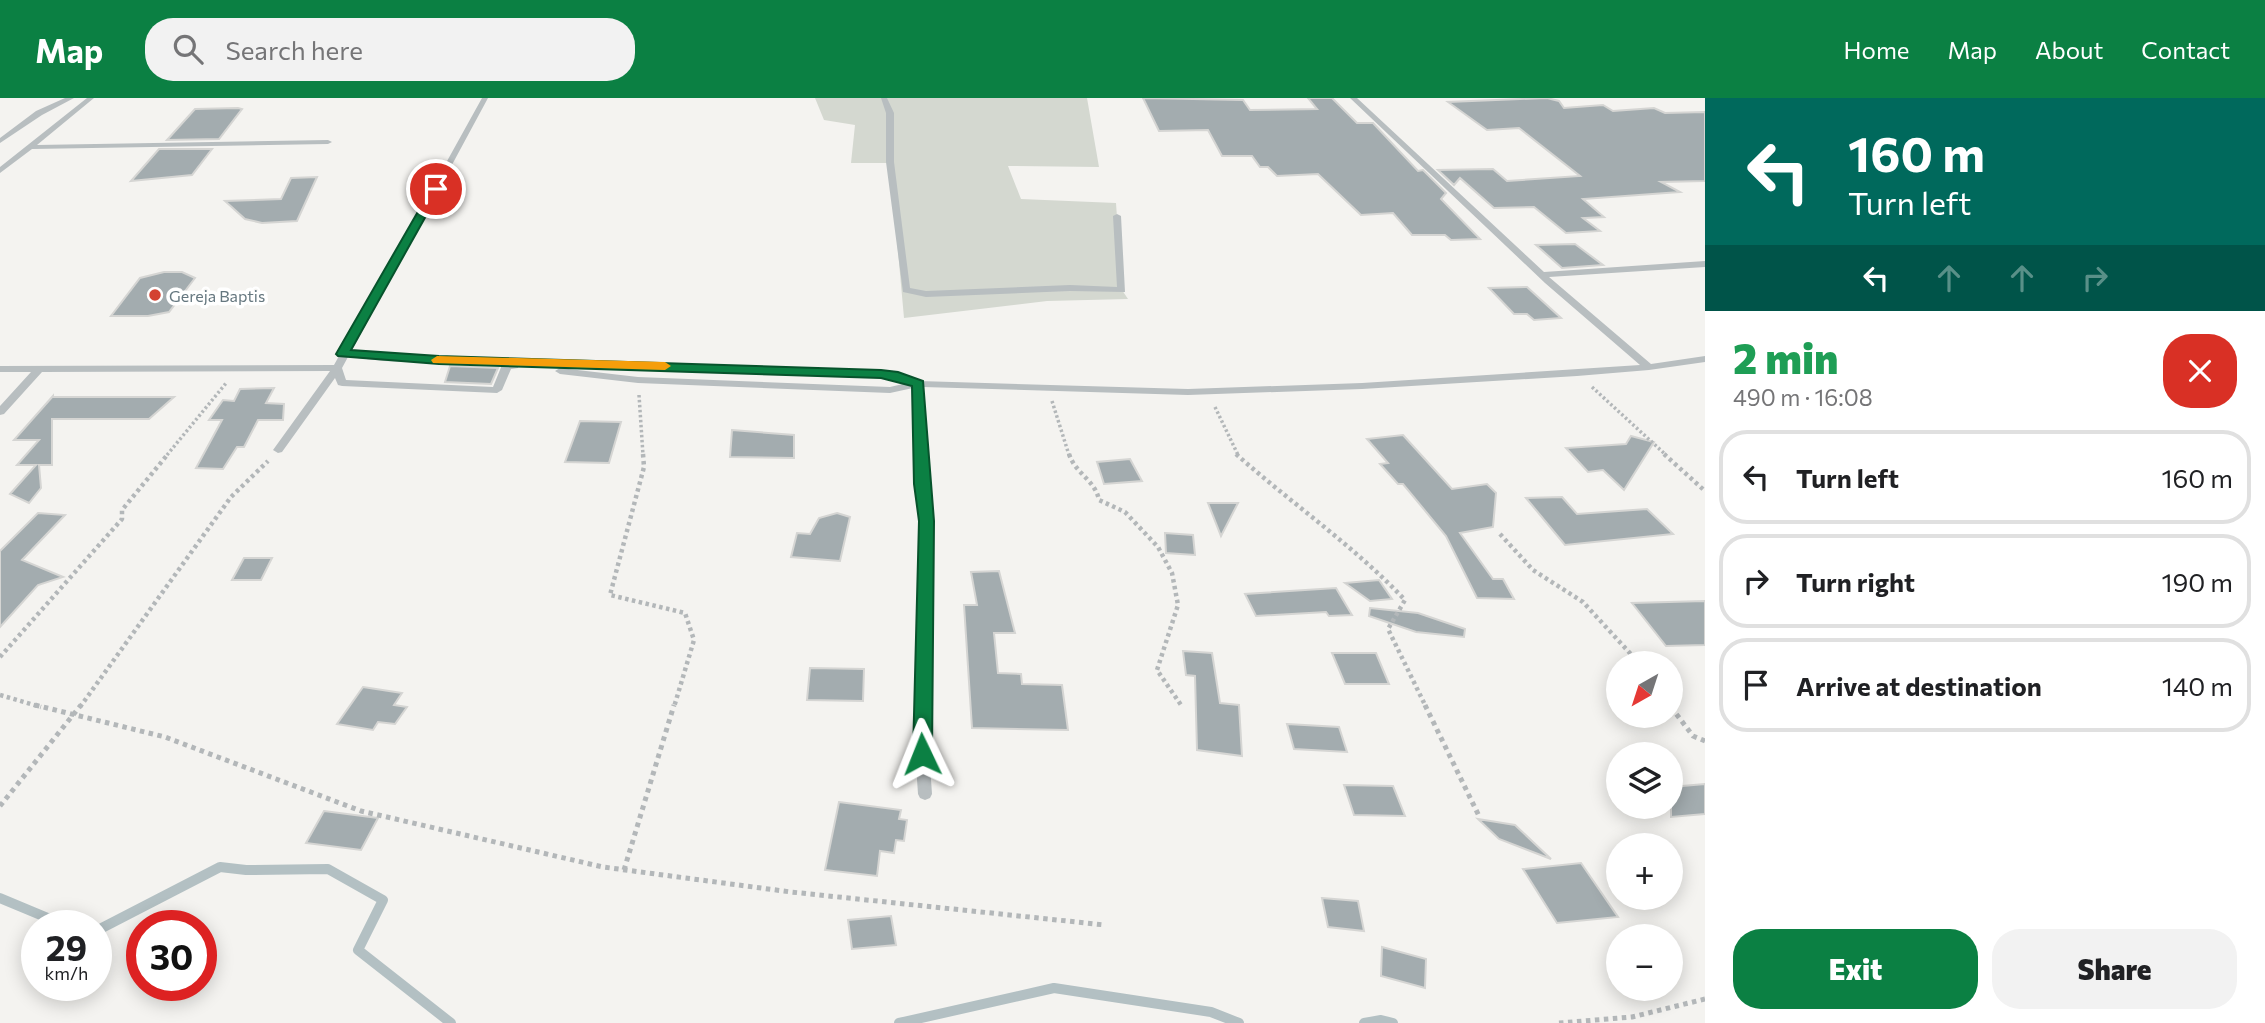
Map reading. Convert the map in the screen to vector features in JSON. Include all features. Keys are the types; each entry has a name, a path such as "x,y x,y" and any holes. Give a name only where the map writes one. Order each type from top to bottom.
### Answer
{"street":[{"path":"0,141 39,113 71,98"},
{"path":"0,171 91,98"},
{"path":"278,450 337,368 485,98"},
{"path":"884,98 890,113 890,162 906,290 926,294 1070,288 1122,290 1117,216"},
{"path":"1353,98 1542,275 1649,368"},
{"path":"30,147 328,142"},
{"path":"1542,275 1705,264"},
{"path":"343,354 439,360 893,374 918,384"},
{"path":"337,368 342,383 370,387 497,390 507,365 638,380 890,390 918,384 1208,391 1373,386 1577,373 1649,368 1705,359"},
{"path":"0,369 337,368"},
{"path":"0,412 39,369"},
{"path":"918,384 923,502 927,521 921,735 925,794"}],"path":[{"path":"0,657 122,519 121,510 239,368"},
{"path":"1577,373 1705,491"},
{"path":"624,870 694,640 685,613 610,595 645,467 638,380"},
{"path":"1048,387 1073,467 1097,489 1098,500 1125,512 1158,547 1172,573 1178,605 1157,670 1181,705"},
{"path":"1208,391 1236,454 1343,546 1373,566 1405,600 1388,629 1479,816"},
{"path":"0,806 73,716 231,497 278,450"},
{"path":"1500,534 1533,570 1583,602 1628,651"},
{"path":"0,695 73,716 165,737 361,811 624,870 791,892 1105,925"},
{"path":"1684,724 1693,736 1705,741"},
{"path":"1559,1023 1632,1017 1705,999"}],"shaded area":[{"path":"815,98 1087,98 1099,167 1008,166 1021,199 1116,203 1122,290 1128,299 1047,301 904,318 890,163 851,163 855,125 824,120"}],"building":[{"path":"1143,98 1243,100 1250,110 1317,109 1308,98 1332,98 1357,123 1373,123 1418,171 1423,170 1446,193 1441,199 1480,239 1451,240 1445,235 1412,235 1393,213 1361,215 1318,174 1277,176 1268,167 1260,167 1252,156 1222,156 1208,130 1159,131"},
{"path":"1547,98 1559,101 1564,108 1603,105 1613,111 1654,108 1665,113 1705,112 1705,181 1661,182 1680,192 1583,199 1604,217 1583,218 1600,231 1566,233 1534,207 1494,208 1460,178 1454,185 1438,170 1493,169 1507,181 1580,176 1519,128 1487,130 1448,102"},
{"path":"195,109 242,109 219,139 167,140"},
{"path":"159,149 212,149 192,175 131,181"},
{"path":"317,177 297,221 262,223 245,219 225,201 281,199 291,178"},
{"path":"1575,244 1603,265 1562,268 1536,245"},
{"name":"Gereja Baptis","path":"164,272 182,272 195,278 169,312 148,316 111,316 140,278"},
{"path":"1527,287 1561,318 1534,320 1527,314 1514,314 1489,288"},
{"path":"450,366 498,368 491,384 445,382"},
{"path":"274,388 266,403 284,404 283,420 258,420 244,447 237,447 223,469 196,468 222,420 209,420 223,400 234,401 240,389"},
{"path":"53,396 174,397 149,419 52,419 52,465 39,465 41,488 29,503 10,494 36,465 17,465 39,440 14,440"},
{"path":"580,421 621,422 609,463 565,462"},
{"path":"732,430 794,435 794,458 730,457"},
{"path":"1403,435 1452,489 1487,484 1496,493 1493,527 1460,533 1493,579 1503,579 1514,599 1477,598 1446,536 1403,484 1398,484 1380,464 1388,463 1367,439"},
{"path":"1631,436 1654,442 1624,490 1603,470 1588,472 1566,448 1626,444"},
{"path":"1130,459 1142,481 1104,484 1097,462"},
{"path":"1562,497 1577,514 1647,509 1673,534 1565,545 1526,498"},
{"path":"1208,503 1238,503 1221,536"},
{"path":"38,513 65,515 22,560 63,577 38,585 0,627 0,551"},
{"path":"837,513 850,517 840,561 791,557 797,533 810,534 819,518"},
{"path":"1165,533 1193,535 1195,555 1166,553"},
{"path":"244,558 272,558 261,580 232,580"},
{"path":"999,571 1015,633 994,633 998,673 1021,674 1022,684 1062,685 1068,730 972,728 964,605 977,605 971,572"},
{"path":"1379,580 1392,599 1370,601 1345,583"},
{"path":"1336,588 1352,615 1329,616 1326,612 1256,616 1245,594"},
{"path":"1705,601 1705,645 1666,646 1632,603"},
{"path":"1370,608 1418,613 1465,629 1464,637 1416,632 1369,616"},
{"path":"1183,651 1212,653 1220,703 1239,705 1242,756 1197,750 1195,676 1186,675"},
{"path":"1332,653 1376,653 1389,684 1345,684"},
{"path":"810,668 864,669 863,701 807,700"},
{"path":"363,687 402,693 394,705 407,707 395,724 378,722 373,730 337,724"},
{"path":"1287,724 1339,727 1347,752 1294,749"},
{"path":"1705,784 1705,814 1683,816 1683,786"},
{"path":"1344,785 1393,786 1405,816 1354,815"},
{"path":"839,802 901,810 899,819 907,820 904,841 896,840 894,853 880,851 877,876 825,870"},
{"path":"324,811 378,818 361,850 306,843"},
{"path":"1478,819 1515,825 1551,859 1499,839"},
{"path":"1581,863 1606,899 1606,910 1613,910 1618,917 1557,923 1523,869"},
{"path":"1322,898 1358,901 1364,931 1328,927"},
{"path":"891,916 896,945 852,949 848,920"},
{"path":"1382,947 1426,959 1425,988 1381,976"}],"waterway":[{"path":"112,923 220,867 246,870 328,869 383,900 358,950 451,1023"},
{"path":"0,898 29,910"},
{"path":"899,1023 1054,988 1211,1012 1239,1023"},
{"path":"1364,1023 1381,1020 1393,1023"}],"slow traffic":[{"path":"437,360 665,366"}],"place":[{"name":"Gereja Baptis","path":"155,295"}],"route":[{"path":"436,189 343,354 523,363 800,369 893,374 918,384 923,502 927,521 922,754"}]}
